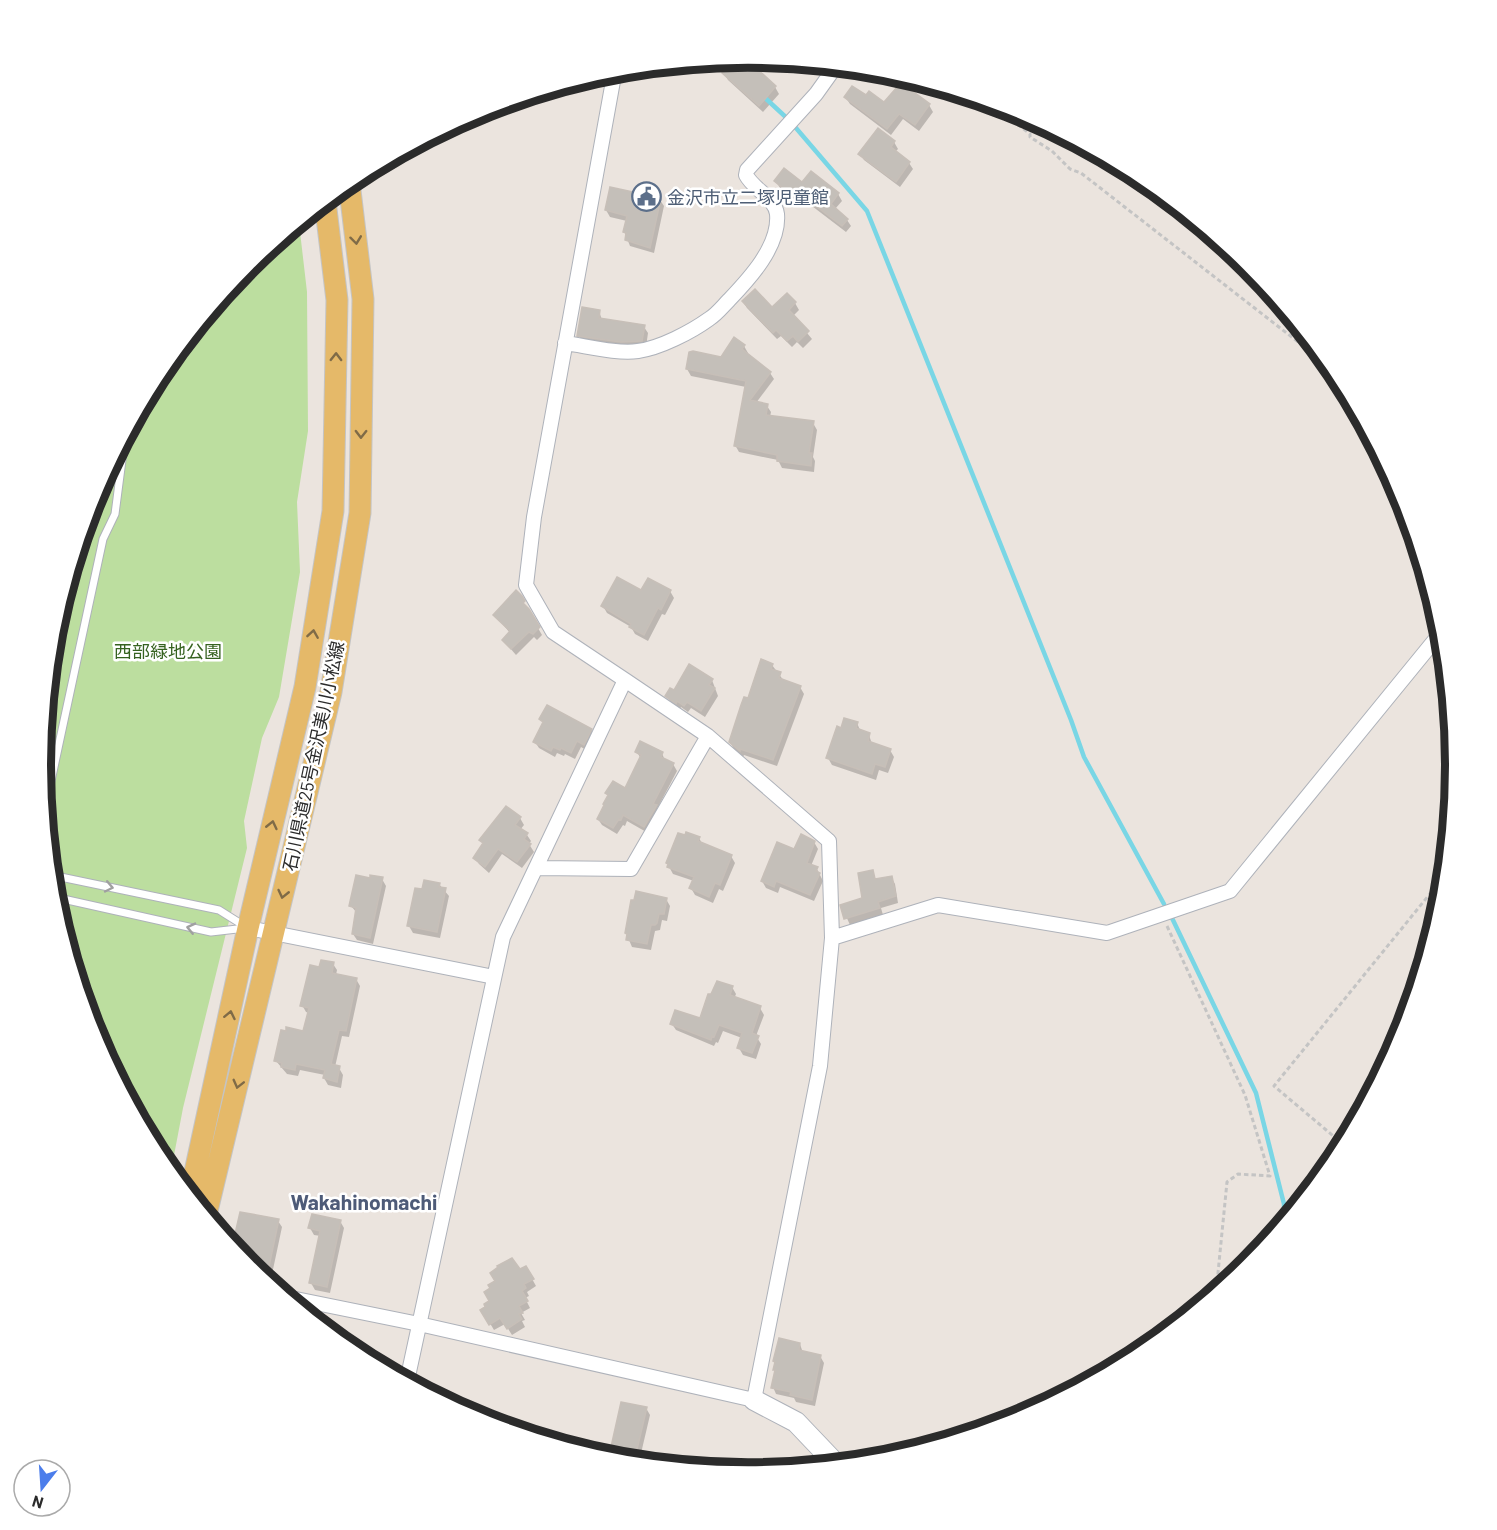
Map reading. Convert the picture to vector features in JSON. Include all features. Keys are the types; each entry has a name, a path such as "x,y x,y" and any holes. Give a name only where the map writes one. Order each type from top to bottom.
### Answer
{"main road":[{"name":"石川県道25号金沢美川小松線","path":"208,1206 331,692 360,513 363,299 350,193"},
{"name":"石川県道25号金沢美川小松線","path":"192,1186 248,928 305,687 333,511 337,300 326,210"}],"street":[{"path":"565,343 639,351 675,338 711,318 751,276 765,254 776,229 777,212 766,196 750,182 746,175 747,170 816,94 832,72"},
{"path":"613,81 534,517 526,585 553,632 708,736 829,841 832,938 820,1066 754,1400"},
{"path":"832,938 938,904 1107,933 1230,891 1435,640"},
{"path":"408,1374 503,937 625,680"},
{"path":"536,868 631,869 708,736"},
{"path":"248,928 494,977"},
{"path":"303,1300 418,1324 754,1400 796,1422 830,1458"}],"lane":[{"path":"51,780 104,538 115,514 122,459"},
{"path":"60,877 219,910 248,928"},
{"path":"64,899 212,932 248,928"}],"path":[{"path":"1012,120 1030,134 1030,137 1052,151 1070,169 1081,173 1311,353"},
{"path":"1337,1139 1274,1086 1435,887"},
{"path":"1162,914 1245,1095 1270,1176 1238,1174 1227,1182 1217,1281"}],"green space":[{"name":"西部緑地公園","path":"300,232 307,292 308,431 297,502 300,572 279,697 262,738 244,821 247,848 183,1108 173,1159 144,1114 104,1032 75,946 64,901 52,811 52,719 57,674 64,629 88,541 104,498 144,416 195,340 224,305 255,272"}],"building":[{"path":"726,68 756,68 776,86 759,106 722,73"},
{"path":"903,85 905,86 930,104 915,125 899,114 887,129 844,97 852,86 866,95 869,91 884,102 898,86 901,88"},
{"path":"878,128 895,141 891,147 910,162 896,182 858,154"},
{"path":"784,168 802,182 811,171 839,193 831,204 848,219 842,226 804,197 800,202 774,181"},
{"path":"610,187 661,198 650,248 625,240 626,233 623,232 627,216 605,210"},
{"path":"755,289 772,307 787,293 796,302 789,310 809,331 798,342 793,336 787,341 776,330 773,333 742,301"},
{"path":"582,307 600,310 599,318 645,325 642,341 621,342 577,336"},
{"path":"734,337 745,345 742,349 771,372 750,400 768,404 766,415 814,421 809,453 812,453 811,466 777,461 777,455 734,446 746,381 686,369 689,352 721,357"},
{"path":"617,577 641,590 648,578 671,590 661,610 658,608 644,635 629,627 631,624 601,606"},
{"path":"516,590 540,627 533,634 529,632 511,649 502,640 510,631 493,615"},
{"path":"761,659 773,664 771,669 781,672 779,678 801,686 773,760 740,749 740,751 729,742 744,697 748,698"},
{"path":"689,664 713,679 709,685 715,688 701,711 687,702 684,706 677,701 676,704 665,696 670,688 674,690"},
{"path":"547,705 592,729 584,745 577,741 571,753 553,747 551,751 533,742 543,722 539,719"},
{"path":"844,718 858,722 856,728 870,733 868,741 891,749 885,767 875,764 872,774 826,758 837,726 841,728"},
{"path":"640,741 663,752 661,757 674,763 653,804 657,805 644,827 623,815 613,828 597,819 608,795 605,793 613,781 625,788 641,755 635,752"},
{"path":"506,806 521,817 515,825 528,833 524,839 531,844 517,862 498,849 485,867 473,858 483,843 479,840"},
{"path":"686,832 700,837 698,841 732,855 720,885 715,883 709,897 689,888 694,877 667,867 666,863 678,833 685,835"},
{"path":"801,834 815,841 807,863 818,867 816,871 820,873 810,895 776,881 774,887 761,881 777,842 794,849"},
{"path":"873,870 875,879 892,876 896,896 878,902 880,908 844,919 840,905 862,898 858,873"},
{"path":"356,875 370,878 370,875 383,877 370,938 352,934 356,908 349,906"},
{"path":"424,880 440,883 439,887 446,888 437,932 407,926 415,888 422,889"},
{"path":"636,891 667,898 664,914 659,914 657,923 651,925 647,944 626,940 627,934 625,933 631,900 634,900"},
{"path":"321,960 334,962 332,973 357,978 346,1031 339,1030 331,1064 340,1066 337,1082 323,1078 325,1070 296,1064 295,1070 281,1067 282,1063 274,1061 281,1030 286,1031 286,1027 303,1031 309,1008 300,1006 310,965 319,967"},
{"path":"717,981 733,986 730,995 761,1006 752,1033 759,1036 752,1053 737,1048 742,1033 719,1025 711,1040 670,1024 675,1010 700,1018 708,994 711,994"},
{"path":"240,1212 279,1219 268,1270 255,1258 234,1236"},
{"path":"312,1214 341,1220 327,1287 309,1283 320,1231 308,1228"},
{"path":"512,1258 520,1269 526,1266 534,1279 524,1284 526,1288 522,1291 528,1301 519,1306 523,1313 519,1314 522,1319 507,1329 500,1318 489,1325 480,1310 489,1301 484,1292 490,1288 488,1285 495,1281 490,1273 497,1266"},
{"path":"779,1338 800,1343 799,1350 821,1355 812,1400 771,1388 775,1370 773,1370 775,1362 773,1361"},
{"path":"621,1402 647,1407 636,1453 611,1447"}],"waterway":[{"path":"763,96 790,121 867,211 1084,757 1164,904"},
{"path":"1172,918 1256,1093 1284,1212"}],"place":[{"name":"金沢市立二塚児童館","path":"646,197"}],"district":[{"name":"Wakahinomachi","path":"364,1201"}]}
